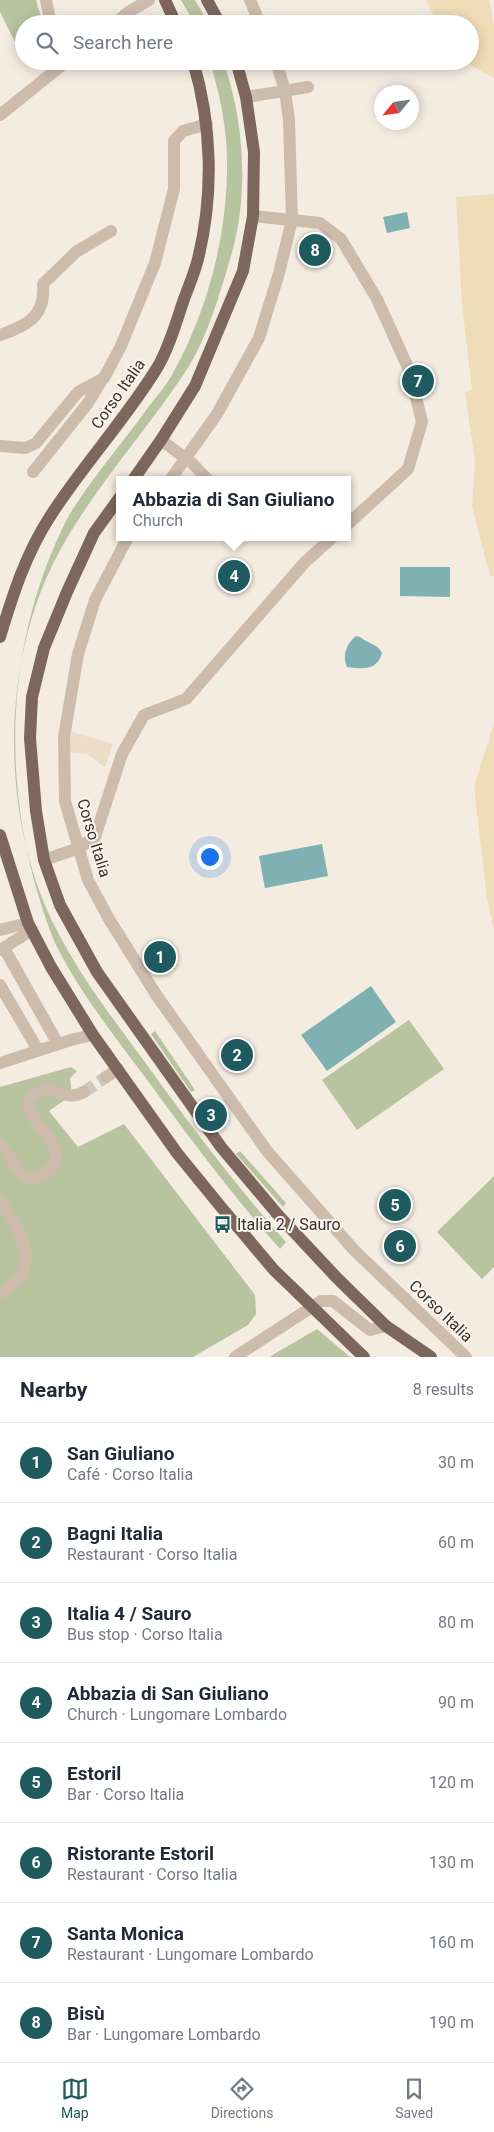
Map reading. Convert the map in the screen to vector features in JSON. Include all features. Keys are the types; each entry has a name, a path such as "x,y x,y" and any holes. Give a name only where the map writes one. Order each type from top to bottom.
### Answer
{"main road":[{"path":"164,0 172,15"},
{"path":"207,0 215,15"},
{"name":"Corso Italia","path":"0,637 17,580 50,516 157,367 179,315 198,259 206,212 209,163 207,124 202,91 196,70"},
{"path":"136,476 195,386 243,271 252,216 254,152 246,97 238,70"},
{"path":"116,503 94,533 67,592 44,648 32,697 32,773 44,860 60,905 98,972 221,1147 279,1216 386,1326 431,1357"},
{"path":"0,835 30,927 50,967 93,1036 177,1153 221,1208 274,1270 364,1357"}],"street":[{"path":"46,0 49,15"},
{"path":"125,15 150,0"},
{"path":"250,0 256,15"},
{"path":"0,116 56,70"},
{"path":"173,476 217,414 259,338 292,220 289,120 286,91 279,70"},
{"path":"246,97 308,87"},
{"path":"33,472 88,403 121,346 155,263 174,189 174,142 182,131 207,124"},
{"path":"252,216 320,223 341,239 377,299 410,372 422,422 408,469 351,521"},
{"path":"0,335 25,325 42,307 44,296 43,284 65,261 111,231"},
{"path":"0,446 26,448 36,443 78,392 104,378"},
{"path":"161,440 185,458 204,476"},
{"name":"Corso Italia","path":"126,541 95,600 78,654 64,737 65,801 88,880 109,919 156,996 266,1151 354,1250 466,1357"},
{"path":"44,860 79,848 94,837 122,754 144,715 186,699 305,562 329,541"},
{"path":"0,930 30,927"},
{"path":"30,927 2,949 58,1044"},
{"path":"0,985 38,1050"},
{"path":"0,1062 58,1044 93,1036"},
{"path":"106,1077 118,1069"},
{"path":"0,1145 24,1176 34,1178 45,1174 52,1166 56,1152 53,1144 31,1114 28,1103 36,1094 48,1088 57,1094 64,1095 79,1095 84,1092"},
{"path":"0,1201 21,1235 25,1263 22,1276 16,1284 0,1294"},
{"path":"235,1357 321,1301 333,1302 370,1330 386,1326"}],"green space":[{"path":"0,0 36,0 40,15 15,15 15,42 0,12"},
{"path":"181,0 195,0 204,15 190,15"},
{"path":"212,70 226,70 234,98 240,136 242,193 235,241 214,311 201,344 184,374 102,485 72,530 58,554 42,589 23,653 30,620 46,568 68,517 96,476 168,381 197,321 214,268 224,214 227,160 226,135"},
{"path":"19,676 15,728 17,783 24,836 16,782 14,743 16,703"},
{"path":"30,862 49,915 94,992 197,1133 286,1242 280,1249 245,1209 196,1146 75,979 55,943 37,891"},
{"path":"409,1020 444,1069 357,1130 322,1080"},
{"path":"155,1031 195,1090 191,1092 151,1034"},
{"path":"71,1067 77,1071 70,1078 72,1095 49,1111 78,1147 124,1124 255,1295 256,1314 248,1325 193,1357 0,1357 0,1087"},
{"path":"240,1151 286,1203 283,1207 236,1154"},
{"path":"494,1176 494,1267 482,1279 437,1232"},
{"path":"317,1329 350,1357 269,1357"}],"sand":[{"path":"426,0 489,0 494,25 494,78 479,70 479,15 434,15"},
{"path":"494,194 494,576 490,576 472,506 475,462 465,392 472,390 462,304 456,197"},
{"path":"494,723 494,930 487,899 474,787"}],"shaded area":[{"path":"66,730 113,744 105,767 87,754 64,752"}],"water":[{"path":"407,212 410,228 387,233 383,217"},
{"path":"400,567 450,567 450,597 400,596"},
{"path":"356,636 375,645 382,653 377,663 369,668 347,667 345,659 346,650"},
{"path":"322,844 328,876 265,888 259,856"},
{"path":"371,986 396,1022 327,1071 301,1035"}],"tunnel":[{"path":"84,1092 106,1077"}],"place":[{"name":"Bisù","path":"315,250"},
{"name":"Santa Monica","path":"418,381"},
{"name":"Abbazia di San Giuliano","path":"234,576"},
{"name":"San Giuliano","path":"160,957"},
{"name":"Bagni Italia","path":"237,1055"},
{"name":"Italia 4 / Sauro","path":"211,1115"},
{"name":"Estoril","path":"395,1205"},
{"name":"Italia 2 / Sauro","path":"223,1224"},
{"name":"Ristorante Estoril","path":"400,1246"}]}
